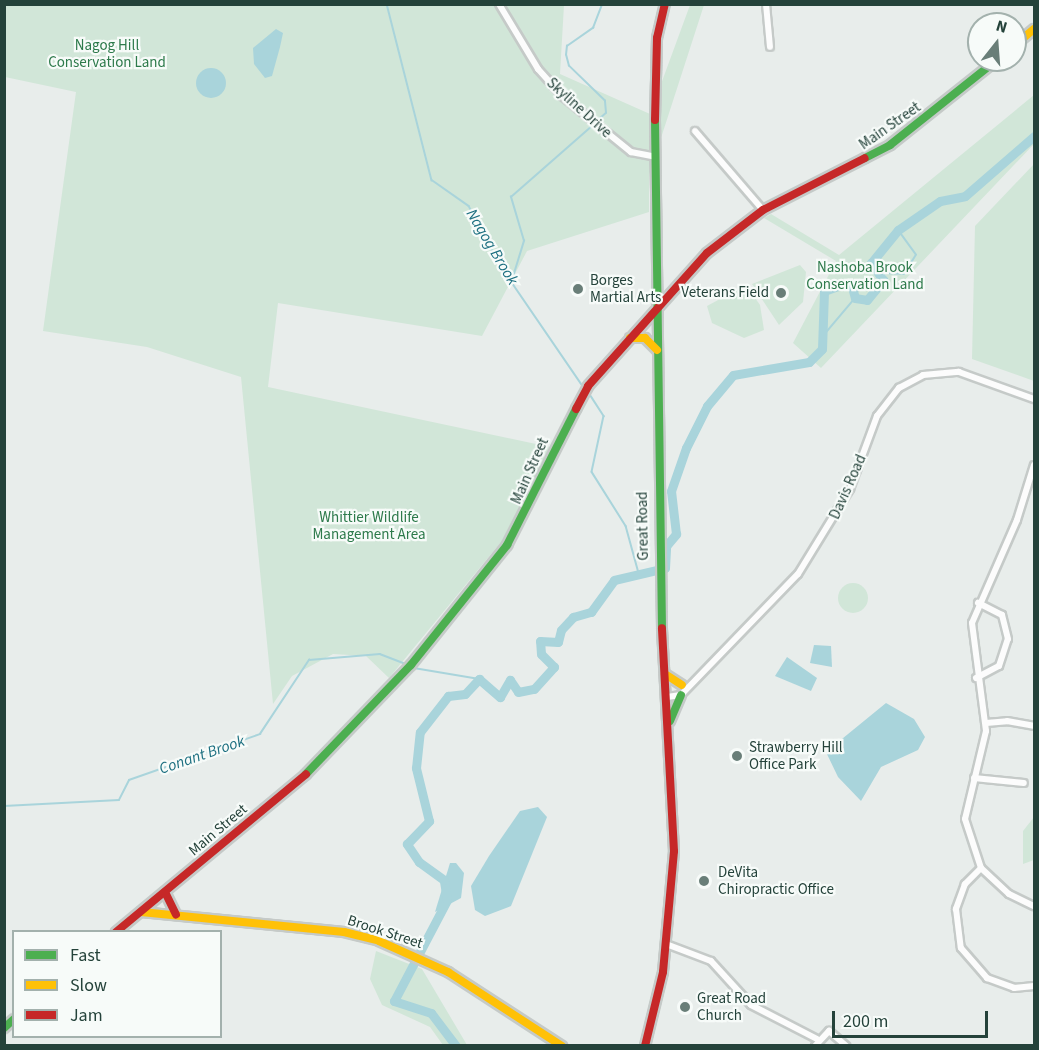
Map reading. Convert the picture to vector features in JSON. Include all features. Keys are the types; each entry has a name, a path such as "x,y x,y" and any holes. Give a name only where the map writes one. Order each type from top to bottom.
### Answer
{"main road":[{"name":"Great Road","path":"645,1046 666,944 674,851 669,724 657,571 657,38 665,4"},
{"name":"Main Street","path":"118,930 300,780 446,623 532,504 576,404 658,306 720,242 763,210 870,158 981,72"},
{"path":"658,276 678,284"},
{"path":"630,338 648,339 657,351"},
{"path":"665,674 685,684"},
{"path":"669,724 681,695"},
{"path":"165,892 176,915"},
{"name":"Brook Street","path":"141,912 344,932 411,952 562,1046"}],"street":[{"name":"Skyline Drive","path":"499,4 556,90 631,153 657,157"},
{"path":"766,4 770,47"},
{"path":"695,131 763,210"},
{"name":"Davis Road","path":"681,695 685,684 798,574 850,489 881,408 899,388 923,375 960,372 1035,399"},
{"path":"1035,465 1017,520 978,603 971,636 976,678 986,723 965,819 981,868 1009,894 1035,906"},
{"path":"976,678 999,666 1008,639 1002,615 978,603"},
{"path":"667,693 685,684"},
{"path":"667,693 681,695"},
{"path":"986,723 1034,726"},
{"path":"974,778 1024,783"},
{"path":"981,868 965,884 956,909 961,948 987,978 1014,988 1035,986"},
{"path":"666,944 711,961 756,1009 816,1042 832,1031 846,1046"}],"green space":[{"path":"5,5 564,5 560,74 650,114 690,5 704,5 649,175 649,212 527,251 482,336 278,303 268,387 550,447 505,537 389,678 366,656 333,654 292,676 273,704 241,377 147,347 43,331 76,92 5,77"},
{"name":"Nashoba Brook Conservation Land","path":"1034,95 1034,144 821,368 793,343 836,261 764,218 771,214 839,255"},
{"path":"1034,164 1034,381 972,359 975,226"},
{"name":"Veterans Field","path":"800,265 806,272 803,302 779,325 752,284"},
{"name":"Veterans Field","path":"746,285 760,305 764,330 744,338 712,323 707,306"},
{"path":"853,583 864,587 868,598 864,609 853,613 842,609 838,598 842,587"},
{"path":"1034,817 1034,860 1023,864 1023,831"},
{"path":"376,951 422,969 467,1045 443,1045 430,1027 382,1005 370,979"}],"water":[{"path":"276,29 283,33 280,47 272,76 265,78 254,64 253,48"},
{"path":"211,68 222,72 226,83 222,94 211,98 200,94 196,83 200,72"},
{"path":"814,645 831,646 832,667 810,663"},
{"path":"787,657 817,678 811,691 775,676"},
{"path":"886,703 914,719 925,737 918,750 881,767 861,801 838,777 826,752"},
{"path":"538,807 547,817 511,906 485,916 475,910 471,886 520,811"},
{"path":"450,863 456,863 464,873 461,898 435,912"}],"waterway":[{"name":"Nagog Brook","path":"387,4 432,180 469,206 500,265 583,386"},
{"path":"599,119 606,113 605,101 569,66 566,55 567,46 593,28 602,4"},
{"path":"512,280 524,241 511,197 591,127"},
{"path":"456,1046 431,1013 394,1001 447,900 444,880 419,862 407,844 429,821 416,768 420,732 448,696 465,694 479,679 500,697 510,680 518,692 534,689 554,667 541,654 540,641 558,642 561,630 573,617 591,612 614,580 665,568 666,546 676,534 671,491 686,448 707,406 733,375 809,362 822,349 824,291 843,284 852,287 855,298 867,300 883,280 871,263 898,230 940,201 965,196 1034,136"},
{"path":"880,273 904,274 916,255 898,230"},
{"path":"823,336 855,298"},
{"name":"Nagog Brook","path":"591,396 604,416 592,472 626,526 640,577"},
{"name":"Conant Brook","path":"4,806 119,800 129,780 260,734 309,660 380,654 406,664"},
{"name":"Conant Brook","path":"414,668 479,679"}],"traffic: fast":[{"path":"865,158 890,145 982,72"},
{"path":"655,120 662,628"},
{"path":"306,774 411,665 507,545 576,409"},
{"path":"670,721 681,695"},
{"path":"4,1028 12,1021"}],"traffic: slow":[{"path":"1027,35 1034,29"},
{"path":"630,338 645,338 657,350"},
{"path":"665,674 682,685"},
{"path":"141,912 344,932 379,941 448,972 562,1046"}],"traffic: jam":[{"path":"655,120 657,38 665,4"},
{"path":"576,409 588,386 707,253 763,210 865,158"},
{"path":"645,1046 663,972 674,851 662,628"},
{"path":"118,930 306,774"},
{"path":"165,892 176,915"}],"place":[{"name":"Borges Martial Arts","path":"578,289"},
{"name":"Veterans Field","path":"781,293"},
{"name":"Strawberry Hill Office Park","path":"737,756"},
{"name":"DeVita Chiropractic Office","path":"704,881"},
{"name":"Great Road Church","path":"685,1007"}],"park label":[{"name":"Nagog Hill Conservation Land","path":"107,54"},
{"name":"Whittier Wildlife Management Area","path":"369,526"}]}
